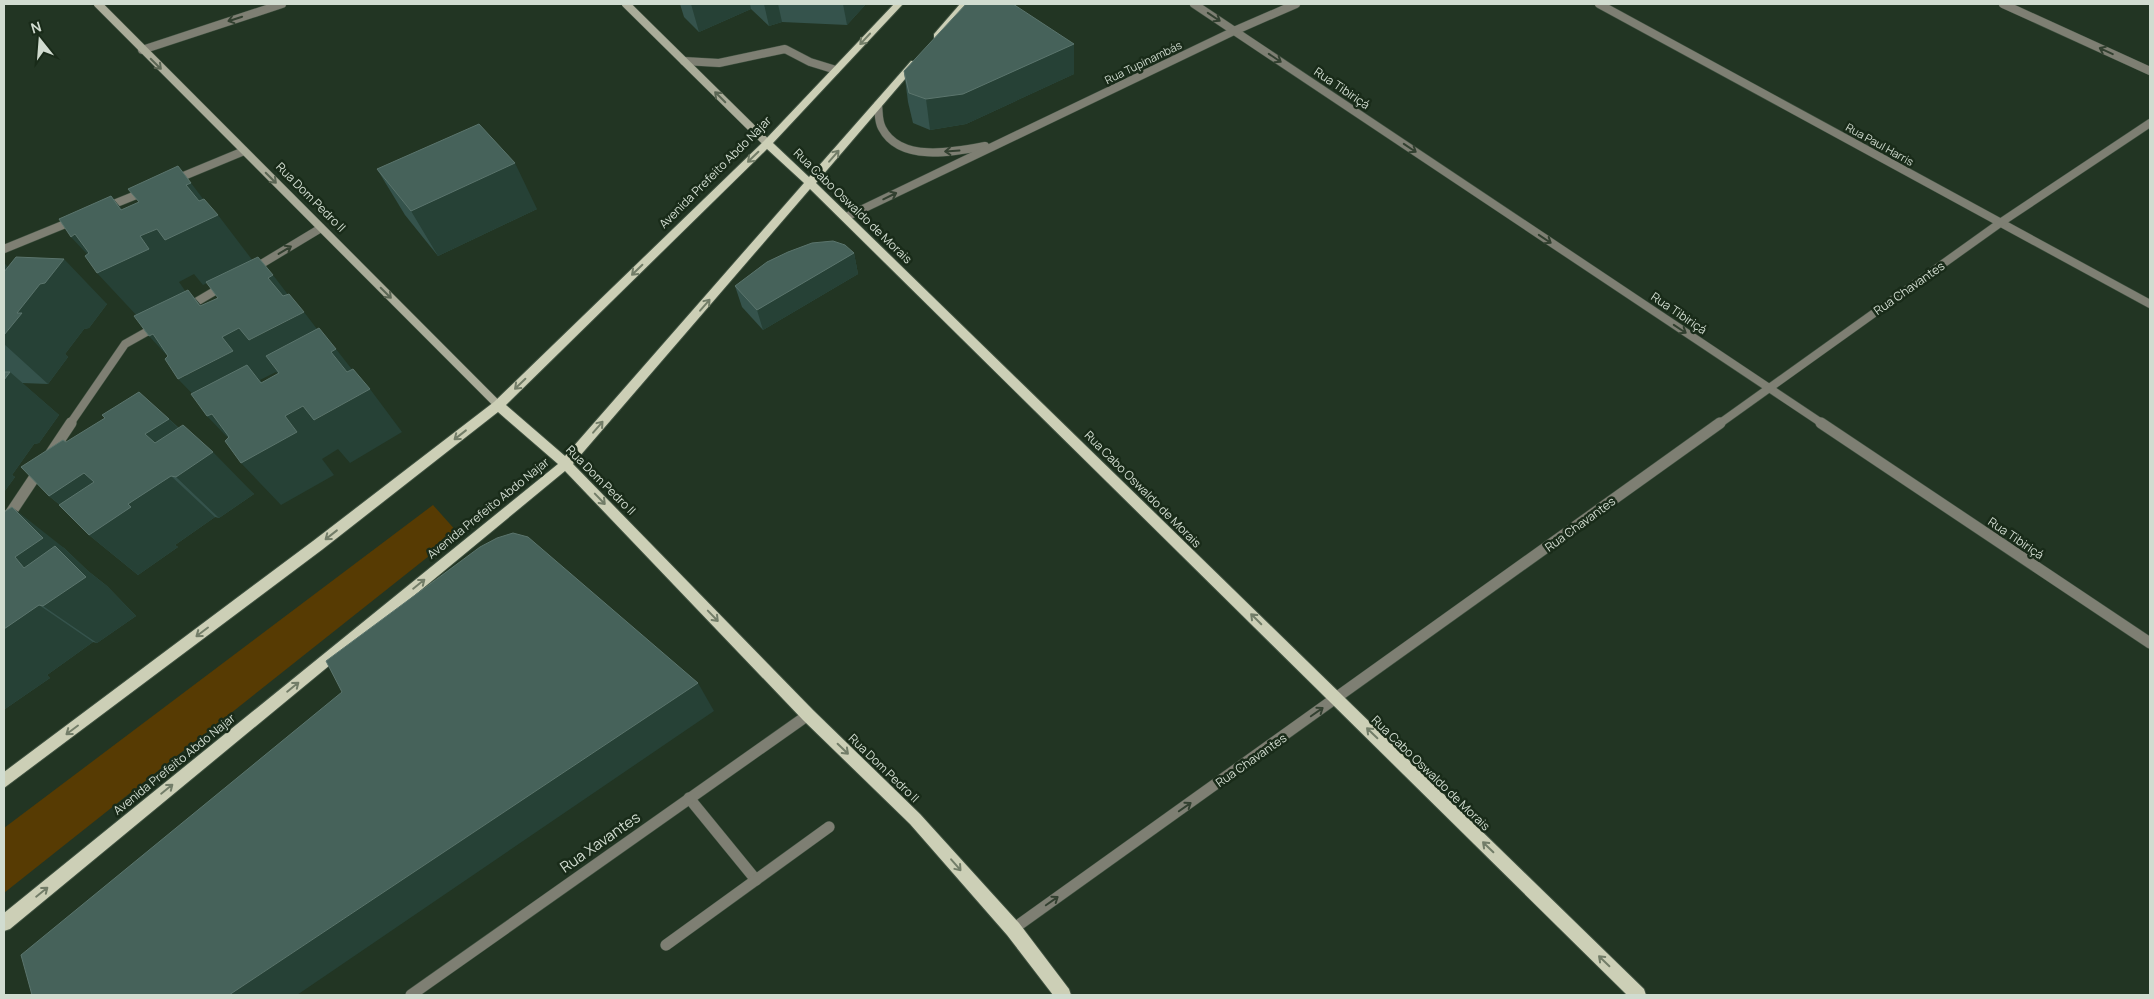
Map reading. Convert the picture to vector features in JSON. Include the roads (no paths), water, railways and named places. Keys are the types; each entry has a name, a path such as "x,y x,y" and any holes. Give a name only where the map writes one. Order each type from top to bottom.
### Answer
{"main road":[{"name":"Rua Dom Pedro II","path":"98,4 498,405 566,464 808,715 915,819 1012,929 1063,995"},
{"name":"Rua Cabo Oswaldo de Morais","path":"626,4 768,144 846,217 1638,995"},
{"name":"Avenida Prefeito Abdo Najar","path":"4,781 318,545 498,405 768,144 898,4"},
{"name":"Avenida Prefeito Abdo Najar","path":"4,923 566,464 965,4"}],"street":[{"path":"142,50 282,4"},
{"name":"Rua Tibiriçá","path":"1194,4 2150,643"},
{"name":"Rua Tupinambás","path":"846,217 1234,31 1296,4"},
{"name":"Rua Paul Harris","path":"1599,4 2150,304"},
{"path":"2003,4 2150,71"},
{"path":"684,61 719,63 785,49 810,62 836,70"},
{"name":"Rua Tupinambás","path":"878,105 882,128 899,146 928,153 968,150 1000,143"},
{"name":"Rua Chavantes","path":"1012,929 2000,223 2150,123"},
{"path":"161,185 244,151"},
{"path":"96,211 151,189"},
{"path":"4,249 87,215"},
{"path":"245,274 321,228"},
{"path":"4,518 10,514 125,344 236,279"},
{"name":"Rua Xavantes","path":"410,995 808,715"},
{"path":"690,798 756,880"},
{"path":"666,945 829,828"}]}
